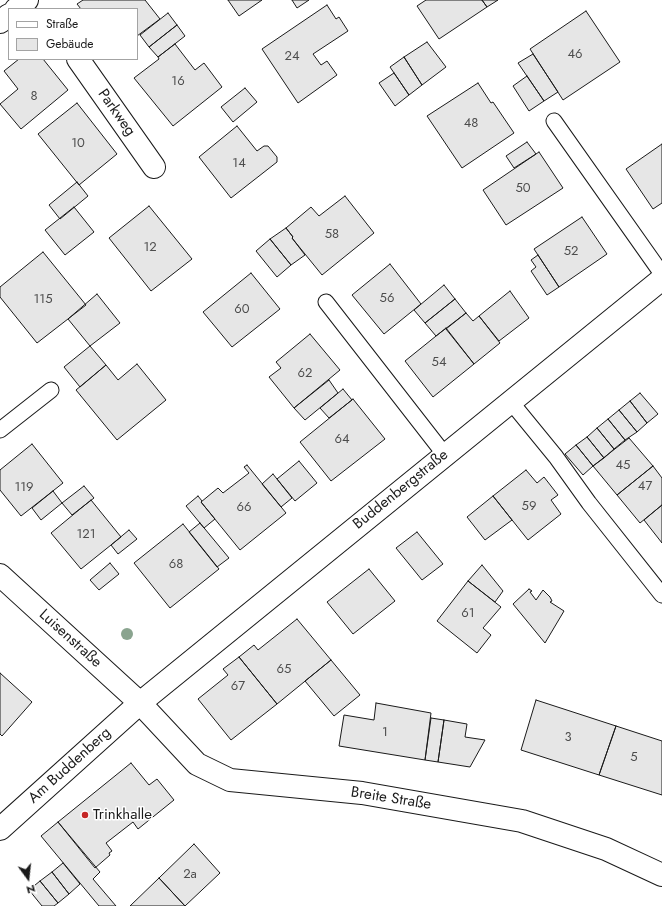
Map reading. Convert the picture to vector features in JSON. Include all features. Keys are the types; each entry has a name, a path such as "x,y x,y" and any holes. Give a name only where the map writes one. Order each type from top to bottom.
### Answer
{"street":[{"path":"17,8 27,0"},
{"path":"36,0 42,8"},
{"path":"0,22 8,16"},
{"name":"Parkweg","path":"79,60 154,167"},
{"name":"Buddenbergstraße","path":"140,703 662,279"},
{"name":"Luisenstraße","path":"0,575 140,703"},
{"name":"Am Buddenberg","path":"0,829 140,703"},
{"name":"Breite Straße","path":"140,703 197,764 230,780 362,793 522,821 606,849 662,875"}],"lane":[{"path":"554,121 662,274"},
{"path":"326,302 445,455"},
{"path":"0,430 51,390"},
{"path":"511,402 556,457 589,503 662,595"}],"building":[{"path":"83,0 145,0 160,19 138,35 138,8 80,8 77,4"},
{"path":"228,0 262,0 239,16"},
{"path":"292,0 309,0 297,8"},
{"path":"426,0 482,0 487,7 439,39 417,6"},
{"path":"482,0 498,0 487,7"},
{"path":"327,5 336,19 339,17 348,31 313,54 321,65 327,61 337,75 298,103 262,49"},
{"path":"586,11 620,62 563,100 530,49"},
{"path":"168,13 177,25 149,47 140,35"},
{"path":"177,25 185,36 158,57 149,47"},
{"path":"427,42 446,67 422,85 404,57"},
{"path":"175,44 195,70 204,63 222,87 173,126 134,78 159,59 158,57"},
{"path":"533,54 558,92 544,101 518,63"},
{"path":"404,57 422,85 409,95 390,67"},
{"path":"18,60 44,60 68,90 21,129 0,104 18,89 4,71"},
{"path":"394,73 409,95 395,106 379,83"},
{"path":"527,76 544,101 529,111 513,86"},
{"path":"478,83 514,133 462,168 427,116"},
{"path":"245,88 257,102 233,122 221,107"},
{"path":"77,103 117,154 79,185 38,134"},
{"path":"237,126 257,151 264,146 268,146 277,157 277,162 231,198 199,157"},
{"path":"527,142 536,154 514,168 506,156"},
{"path":"662,144 662,203 653,209 626,169"},
{"path":"539,152 563,188 506,225 483,190"},
{"path":"77,182 88,196 60,219 49,205"},
{"path":"345,196 374,233 322,275 292,238 293,237 286,228 311,207 319,216"},
{"path":"149,206 192,259 151,291 109,238"},
{"path":"74,207 94,232 65,255 45,230"},
{"path":"582,217 607,254 559,287 534,249"},
{"path":"286,228 305,255 291,265 270,239"},
{"path":"270,239 291,265 277,277 256,251"},
{"path":"43,252 86,305 37,343 0,297 0,287"},
{"path":"538,255 559,287 547,295 531,271 536,267 531,260"},
{"path":"390,264 421,304 384,334 352,295"},
{"path":"251,273 280,309 232,347 203,312"},
{"path":"444,285 455,299 425,323 414,310"},
{"path":"510,291 529,318 499,341 479,316"},
{"path":"97,294 120,323 90,346 68,319"},
{"path":"455,299 466,313 436,336 425,323"},
{"path":"466,313 473,321 479,316 500,343 474,364 446,329"},
{"path":"446,328 474,364 433,397 405,361"},
{"path":"310,334 340,370 294,408 269,377 281,368 276,362"},
{"path":"90,346 106,365 80,387 64,367"},
{"path":"137,364 166,400 117,440 76,390 106,365 118,380"},
{"path":"329,380 338,393 305,420 294,408"},
{"path":"343,389 352,400 329,418 320,408"},
{"path":"640,393 658,414 647,423 630,401"},
{"path":"353,399 385,439 331,481 300,442"},
{"path":"630,401 647,423 637,432 619,410"},
{"path":"619,410 637,432 625,440 608,419"},
{"path":"608,419 625,440 614,449 597,428"},
{"path":"597,428 614,449 604,458 587,437"},
{"path":"587,437 604,458 593,466 576,445"},
{"path":"629,438 653,466 617,495 593,466"},
{"path":"32,444 63,483 21,516 0,490 0,470"},
{"path":"576,445 593,466 583,475 565,454"},
{"path":"299,461 317,483 295,501 277,479"},
{"path":"247,465 286,513 240,550 201,502 218,488 223,493 249,473 244,467"},
{"path":"653,466 662,478 662,505 640,523 617,495"},
{"path":"526,470 537,483 544,477 558,495 551,500 561,514 528,540 493,496"},
{"path":"273,474 292,498 281,507 262,484"},
{"path":"84,486 94,498 72,515 62,503"},
{"path":"53,491 62,503 41,520 32,508"},
{"path":"198,496 215,519 204,528 186,506"},
{"path":"493,496 512,520 485,540 467,517"},
{"path":"91,500 121,537 81,569 51,533"},
{"path":"662,505 662,543 644,520"},
{"path":"200,523 229,558 217,567 189,532"},
{"path":"183,524 219,569 170,608 134,563"},
{"path":"129,530 137,539 118,554 111,545"},
{"path":"417,532 443,564 422,580 396,548"},
{"path":"110,563 119,574 99,590 90,580"},
{"path":"482,565 503,591 495,602 468,581"},
{"path":"369,569 395,601 353,634 327,602"},
{"path":"468,581 501,607 483,628 491,635 477,653 437,621"},
{"path":"529,589 532,591 530,592 536,600 543,590 550,597 552,601 550,602 564,611 545,643 513,604"},
{"path":"297,619 331,660 277,704 239,657 254,645 258,650"},
{"path":"239,657 277,704 231,740 198,699 228,675 223,669"},
{"path":"331,660 360,695 334,716 305,681"},
{"path":"0,673 32,702 2,736 0,734"},
{"path":"536,700 616,726 599,775 521,750"},
{"path":"376,703 431,713 425,760 339,746 344,715 374,720"},
{"path":"431,718 444,720 438,762 425,760"},
{"path":"444,720 467,724 465,737 485,740 470,767 438,762"},
{"path":"616,726 662,741 662,795 599,775"},
{"path":"131,763 149,785 157,779 174,800 138,829 133,822 106,843 112,851 109,853 110,855 95,868 58,822"},
{"path":"58,822 100,872 93,879 116,906 99,906 41,836"},
{"path":"194,844 220,873 185,906 159,878"},
{"path":"63,863 80,884 69,894 52,872"},
{"path":"52,872 69,894 58,903 40,881"},
{"path":"159,878 185,906 130,906"},
{"path":"40,881 58,903 54,906 42,906 29,890"}],"place":[{"name":"Trinkhalle","path":"85,815"}]}
